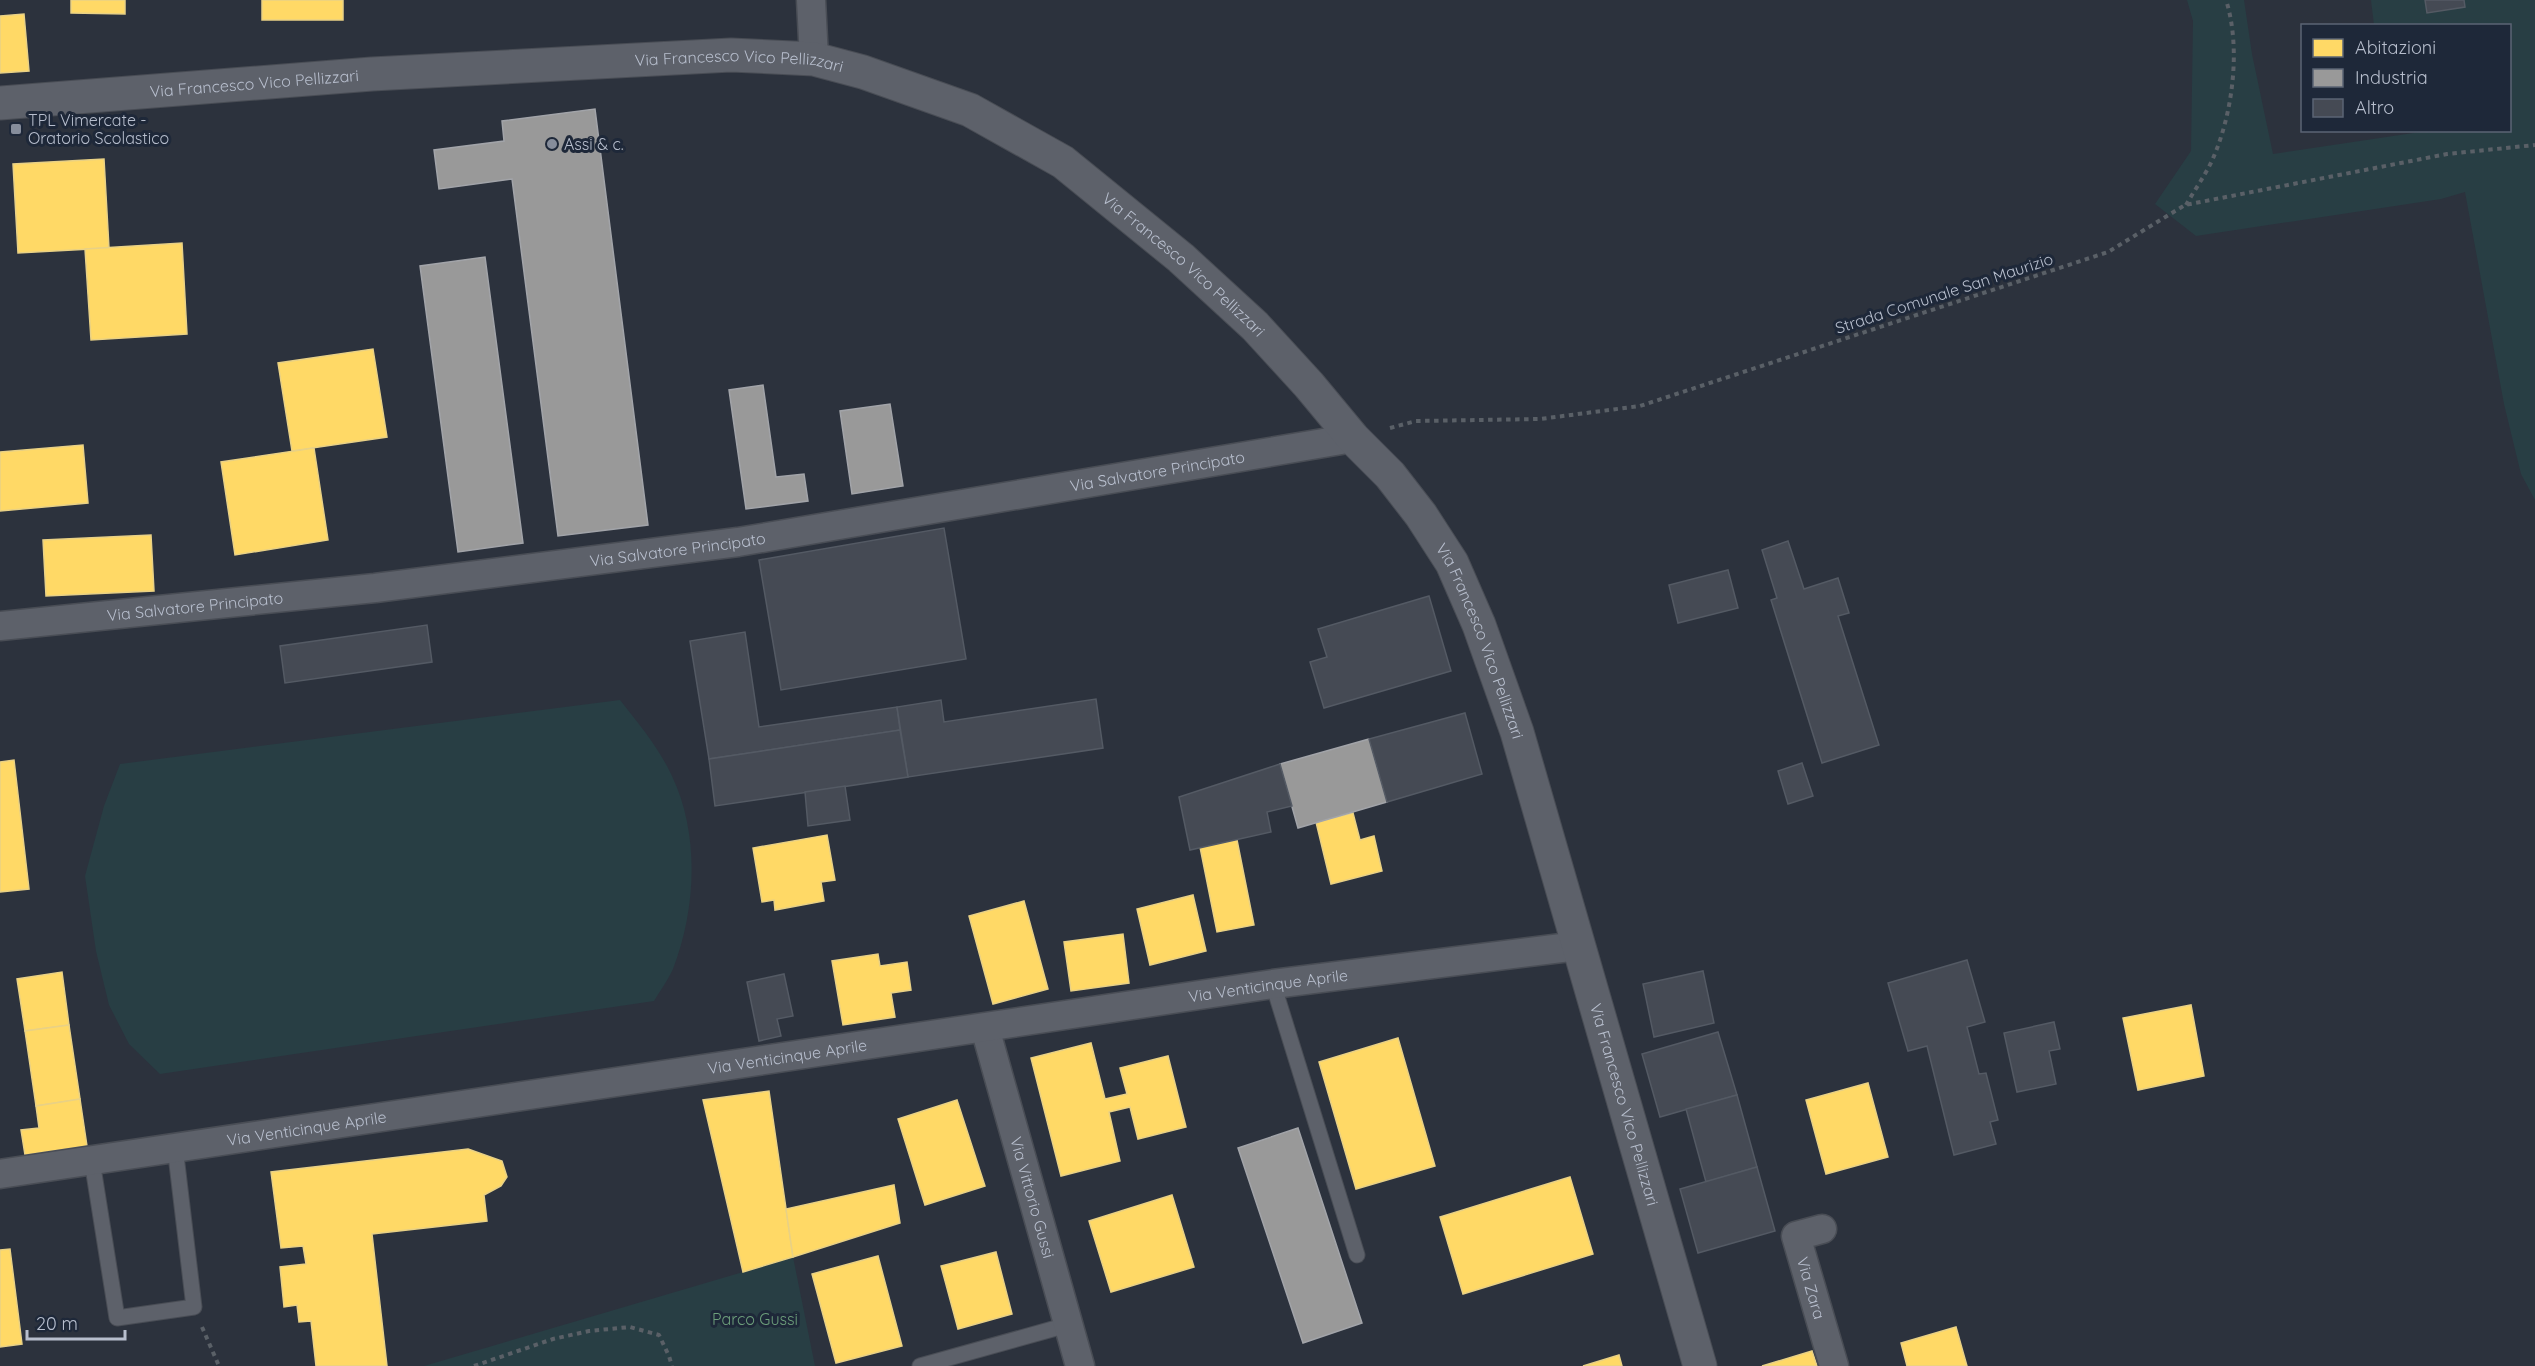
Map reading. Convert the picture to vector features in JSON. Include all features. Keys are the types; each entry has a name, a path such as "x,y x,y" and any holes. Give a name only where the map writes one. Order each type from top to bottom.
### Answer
{"street":[{"path":"811,0 814,59"},
{"name":"Via Francesco Vico Pellizzari","path":"0,103 175,88 586,61 731,54 814,59 863,72 970,110 1064,162 1181,258 1255,326 1353,438 1396,483 1421,515 1452,563 1479,625 1517,732 1700,1366"},
{"name":"Via Salvatore Principato","path":"0,626 375,588 738,542 1353,438"},
{"name":"Via Venticinque Aprile","path":"0,1174 818,1050 984,1028 1274,984 1578,946"},
{"name":"Via Vittorio Gussi","path":"984,1028 1080,1366"},
{"name":"Via Zara","path":"1822,1229 1796,1236 1834,1366"}],"lane":[{"path":"1274,984 1357,1255"},
{"path":"92,1161 117,1318 194,1307 175,1147"},
{"path":"920,1366 1067,1325"}],"path":[{"path":"2185,205 2214,157 2226,116 2235,47 2226,0"},
{"name":"Strada Comunale San Maurizio","path":"1353,438 1416,421 1540,419 1640,406 2108,252 2185,205 2447,153 2535,145"},
{"path":"194,1307 219,1366"},
{"path":"474,1366 553,1339 630,1327 659,1335 672,1366"}],"green space":[{"path":"2187,0 2244,0 2252,54 2273,154 2420,132 2511,132 2511,24 2374,24 2371,0 2535,0 2535,500 2521,474 2504,404 2465,192 2441,199 2196,236 2155,204 2191,151 2193,21"},
{"path":"620,700 655,746 672,776 681,799 691,847 690,897 681,946 673,969 654,1001 160,1074 129,1044 109,1005 96,951 85,876 104,806 120,764"},
{"name":"Parco Gussi","path":"793,1257 815,1366 424,1366 743,1272"}],"building: Abitazioni":[{"path":"71,0 125,0 125,14 71,13"},
{"path":"262,0 343,0 343,20 262,20"},
{"path":"24,14 29,71 0,73 0,16"},
{"path":"104,159 109,248 18,253 13,164"},
{"path":"182,243 187,334 91,340 85,249"},
{"path":"373,349 387,437 292,451 278,363"},
{"path":"83,445 88,503 0,511 0,452"},
{"path":"314,448 328,540 235,555 221,462"},
{"path":"151,535 154,591 46,596 43,540"},
{"path":"14,760 29,889 0,892 0,762"},
{"path":"1353,813 1360,840 1374,836 1382,871 1331,884 1316,822"},
{"path":"827,835 835,880 821,882 824,901 775,910 774,900 762,902 753,848"},
{"path":"1237,840 1254,925 1217,932 1200,847"},
{"path":"1193,895 1206,951 1150,965 1137,909"},
{"path":"1024,901 1048,989 993,1004 969,916"},
{"path":"1123,934 1129,983 1071,991 1064,942"},
{"path":"878,954 880,966 907,962 911,990 891,993 895,1017 843,1025 832,961"},
{"path":"62,972 69,1025 25,1031 17,979"},
{"path":"2191,1005 2204,1076 2138,1090 2123,1018"},
{"path":"69,1025 80,1099 36,1106 25,1031"},
{"path":"1398,1038 1435,1166 1356,1189 1319,1062"},
{"path":"1091,1043 1105,1099 1127,1094 1120,1068 1168,1056 1186,1127 1138,1139 1130,1107 1109,1112 1120,1161 1061,1176 1031,1058"},
{"path":"1868,1083 1888,1157 1826,1174 1806,1100"},
{"path":"769,1091 793,1257 743,1272 703,1100"},
{"path":"80,1099 87,1146 25,1155 21,1130 39,1128 36,1106"},
{"path":"957,1100 985,1186 925,1205 898,1119"},
{"path":"468,1149 502,1161 507,1177 501,1186 484,1195 487,1221 372,1234 387,1366 316,1366 311,1321 299,1322 297,1305 284,1307 280,1267 306,1264 303,1246 281,1248 271,1172"},
{"path":"1570,1177 1593,1254 1463,1294 1440,1217"},
{"path":"894,1185 900,1223 793,1257 786,1209"},
{"path":"1172,1195 1194,1267 1111,1292 1089,1221"},
{"path":"10,1249 22,1344 0,1347 0,1250"},
{"path":"996,1252 1012,1314 958,1329 941,1266"},
{"path":"878,1256 902,1346 836,1363 812,1274"},
{"path":"1956,1327 1967,1366 1907,1366 1901,1343"},
{"path":"1812,1351 1817,1366 1762,1366"},
{"path":"1619,1355 1622,1366 1583,1366"}],"building: Industria":[{"path":"595,109 648,525 558,536 512,179 439,189 434,150 504,141 502,121"},
{"path":"485,257 523,543 458,552 420,266"},
{"path":"763,385 776,477 804,474 808,501 746,509 729,390"},
{"path":"890,404 903,486 852,494 840,411"},
{"path":"1369,739 1387,802 1298,828 1280,764"},
{"path":"1298,1128 1362,1323 1303,1343 1238,1148"}],"building: Altro":[{"path":"2425,0 2464,0 2465,7 2427,13"},
{"path":"944,528 966,659 781,690 759,560"},
{"path":"1788,541 1804,589 1838,578 1849,613 1838,616 1879,745 1822,763 1771,600 1777,598 1762,550"},
{"path":"1728,570 1738,608 1678,623 1669,585"},
{"path":"1429,596 1451,671 1324,708 1310,662 1327,657 1318,629"},
{"path":"427,625 432,662 285,683 280,646"},
{"path":"745,632 759,727 897,707 900,730 709,759 690,641"},
{"path":"1096,699 1103,748 908,777 897,707 941,700 944,722"},
{"path":"1465,713 1482,774 1387,802 1369,739"},
{"path":"900,730 908,777 715,806 709,759"},
{"path":"1802,763 1813,796 1788,804 1778,771"},
{"path":"1280,764 1292,806 1267,812 1271,832 1190,850 1179,797"},
{"path":"845,786 850,820 808,826 805,792"},
{"path":"1967,960 1985,1022 1967,1027 1979,1074 1986,1073 1998,1120 1990,1122 1996,1144 1954,1155 1927,1046 1908,1051 1888,983"},
{"path":"1703,971 1714,1023 1654,1037 1643,984"},
{"path":"784,974 793,1016 777,1019 781,1036 759,1041 747,982"},
{"path":"2054,1022 2060,1049 2049,1051 2056,1084 2017,1092 2004,1033"},
{"path":"1718,1032 1737,1095 1660,1117 1642,1054"},
{"path":"1737,1095 1757,1167 1706,1182 1686,1109"},
{"path":"1757,1167 1775,1231 1698,1253 1680,1189"}],"place":[{"name":"TPL Vimercate - Oratorio Scolastico","path":"16,129"},
{"name":"Assi & c.","path":"552,144"}]}
